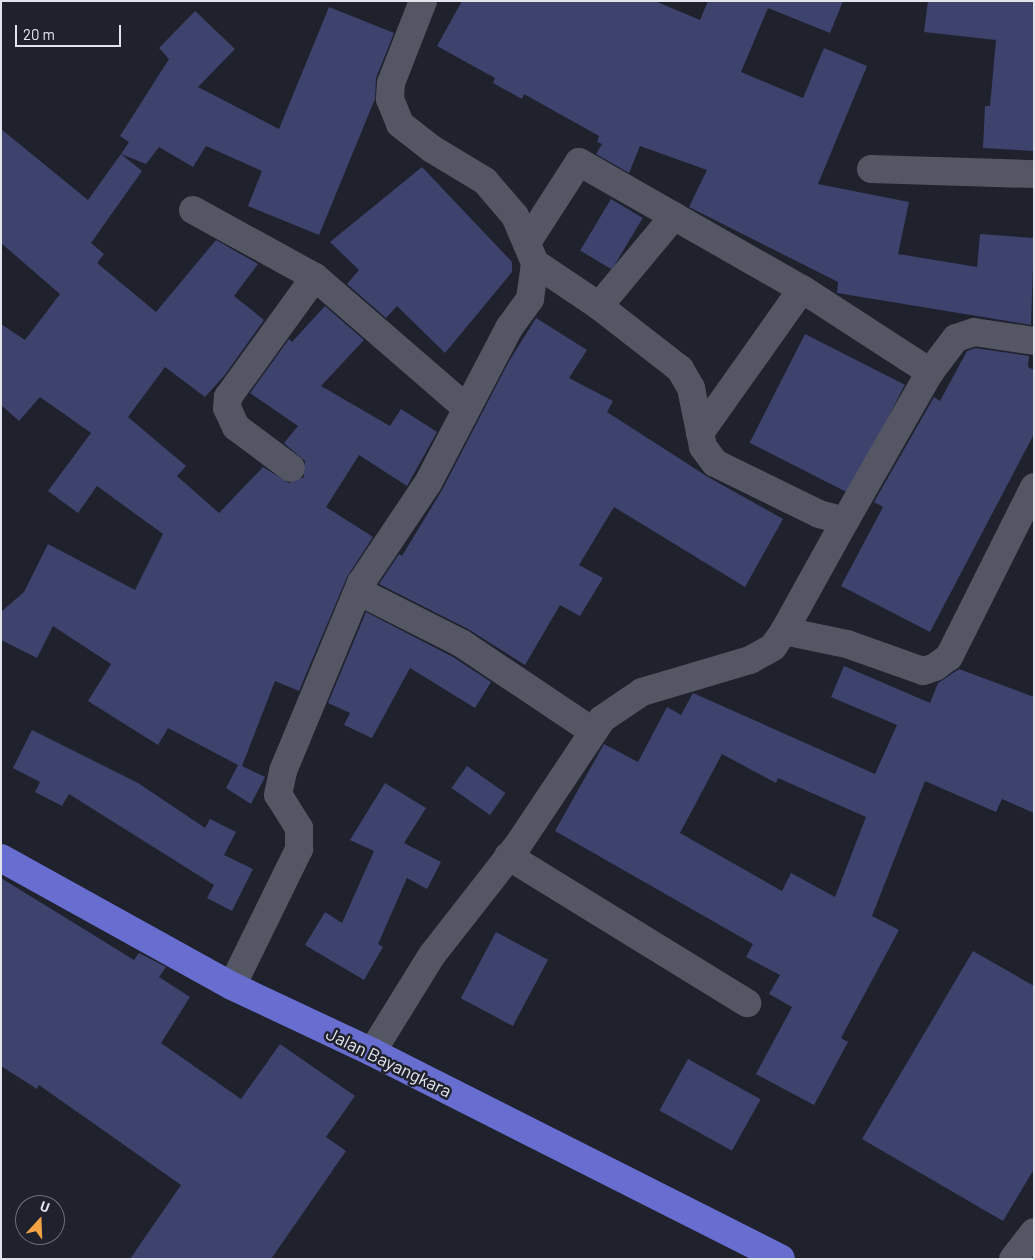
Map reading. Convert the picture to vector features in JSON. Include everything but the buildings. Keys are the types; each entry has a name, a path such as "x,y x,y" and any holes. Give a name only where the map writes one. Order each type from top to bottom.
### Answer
{"highway":[{"name":"Jalan Bayangkara","path":"1,858 232,986 372,1052 782,1259"}],"street":[{"path":"423,1 391,83 394,113 412,136 485,181 506,203 532,252 686,377 703,447 715,463 819,514 845,521"},
{"path":"232,986 298,849 298,828 278,795 282,771 373,562 428,483 509,328 530,299 532,252 579,162 802,289 930,372"},
{"path":"871,169 1034,174"},
{"path":"193,210 315,278 466,408"},
{"path":"599,306 674,216"},
{"path":"291,468 236,427 227,408 228,397 315,278"},
{"path":"700,433 802,289"},
{"path":"372,1052 432,955 508,856 591,730 642,692 750,660 773,647 784,631 930,372 964,333 1034,341"},
{"path":"784,631 847,644 923,671 936,666 949,656 1034,487"},
{"path":"360,592 460,643 591,730"},
{"path":"508,856 747,1003"},
{"path":"1013,1259 1034,1232"}]}
